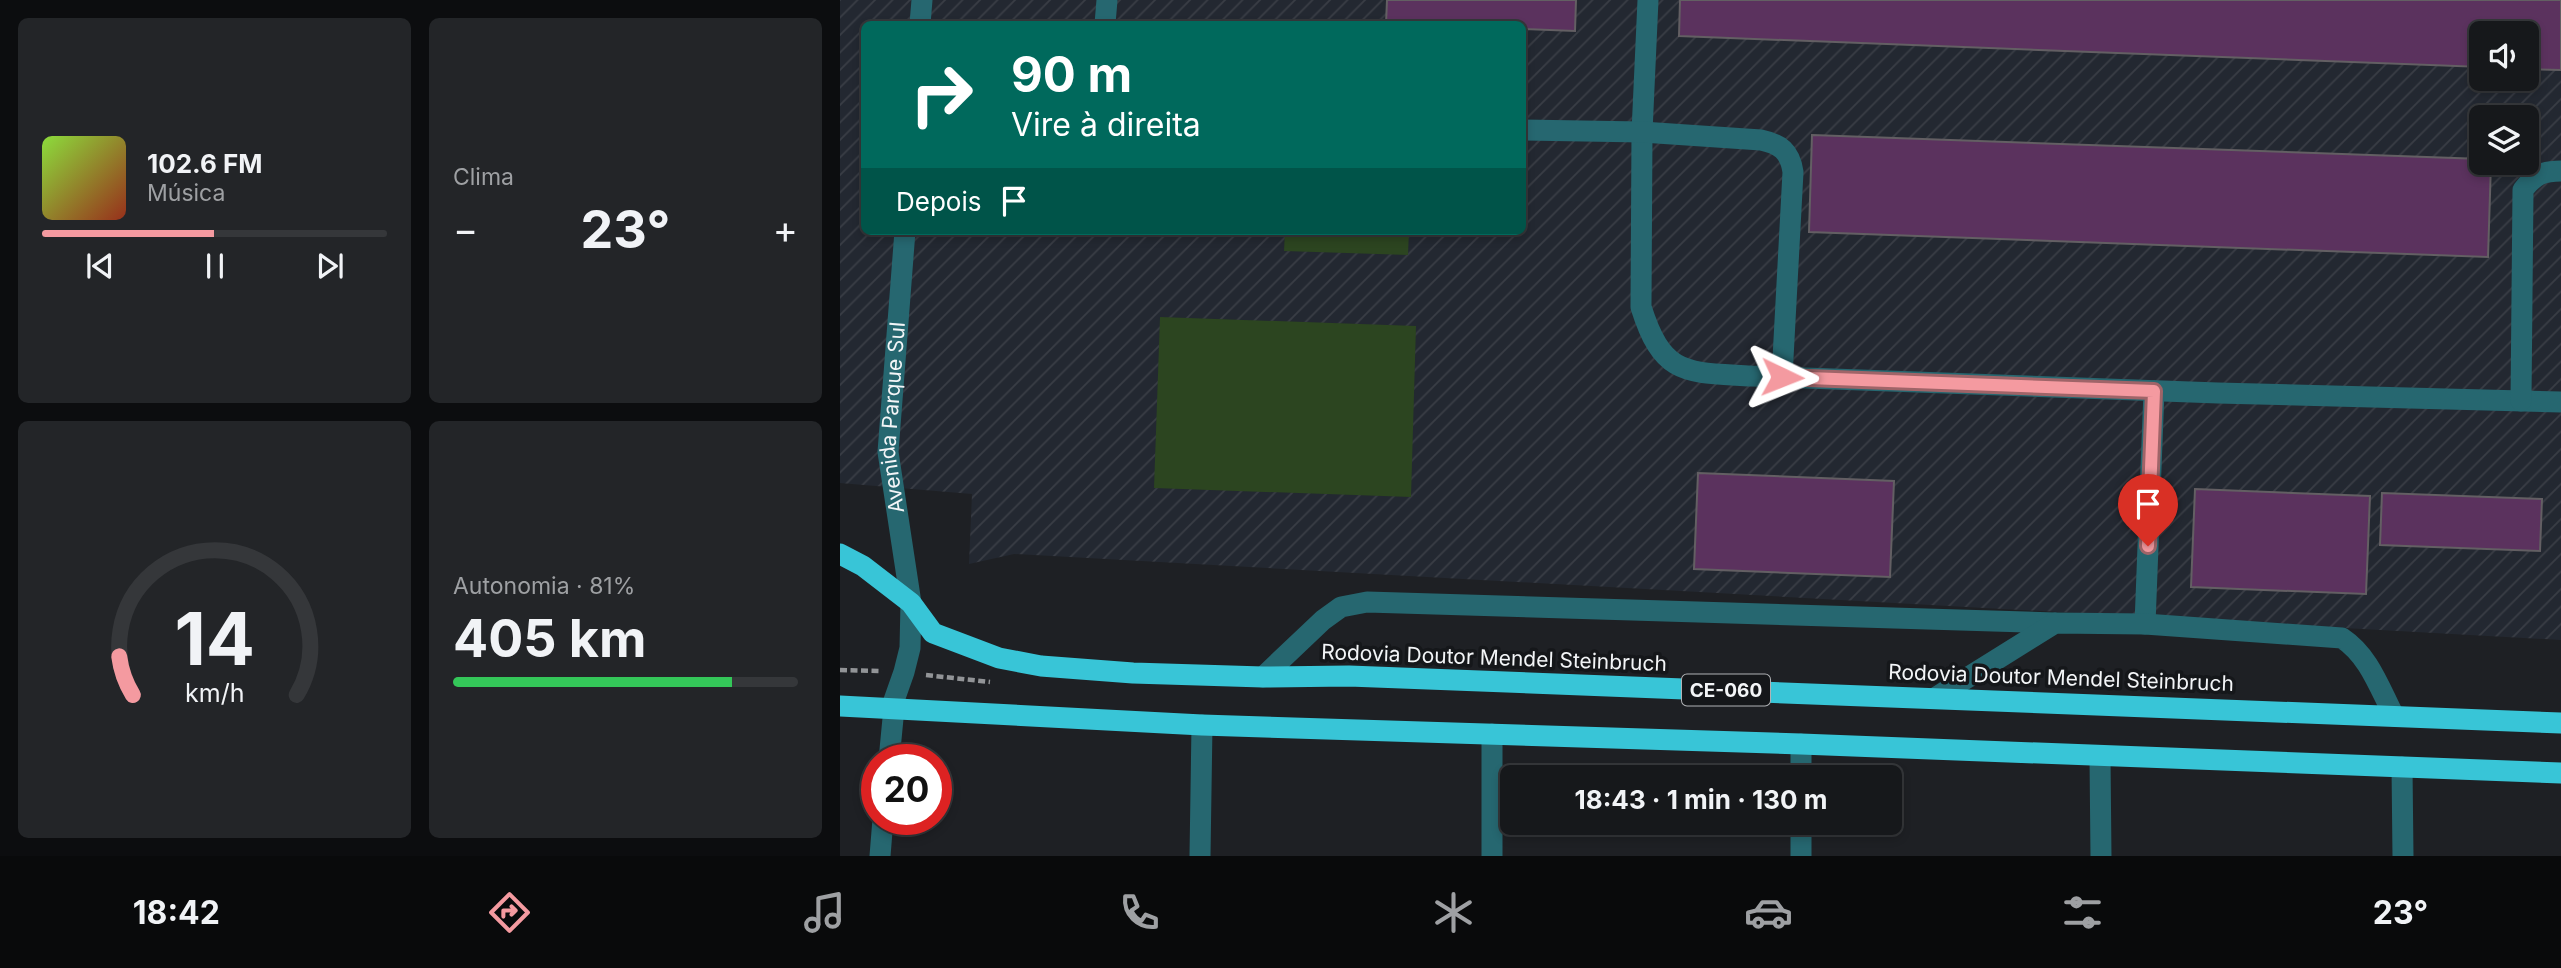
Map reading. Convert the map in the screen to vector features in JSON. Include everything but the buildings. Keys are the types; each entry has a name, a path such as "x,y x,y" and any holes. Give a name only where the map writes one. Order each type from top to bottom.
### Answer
{"highway":[{"name":"Rodovia Doutor Mendel Steinbruch","path":"840,554 863,566 911,603 933,633 999,658 1041,666 1263,677 1349,676 2561,723"},
{"path":"840,706 1202,725 1801,744 2561,774"}],"street":[{"path":"920,21 922,0"},
{"path":"1105,21 1107,0"},
{"path":"1648,0 1642,132 1641,307 1650,334 1664,355 1685,370 1782,377 2154,391 2561,402"},
{"path":"1526,130 1642,132 1776,143 1791,159 1793,172 1782,377"},
{"path":"2521,401 2523,190 2533,176 2561,171"},
{"name":"Avenida Parque Sul","path":"891,744 892,706 910,648 911,603 888,452 905,235"},
{"path":"2145,624 2154,391"},
{"path":"1263,677 1323,620 1341,607 1367,602 2145,624 2342,638 2357,648 2367,662 2394,716"},
{"path":"1935,698 2054,623"},
{"path":"1200,856 1202,725"},
{"path":"1492,734 1492,856"},
{"path":"1801,744 1801,765"},
{"path":"2100,757 2101,856"},
{"path":"2402,767 2403,856"},
{"path":"880,856 882,835"},
{"path":"1801,835 1801,856"}],"shaded area":[{"path":"840,0 2561,0 2561,640 1014,554 969,564 972,494 840,483"}],"green space":[{"path":"1285,235 1409,235 1408,255 1284,251"},
{"path":"1160,317 1416,326 1411,497 1154,488"}],"route":[{"path":"1782,377 2154,391 2148,546"}]}
